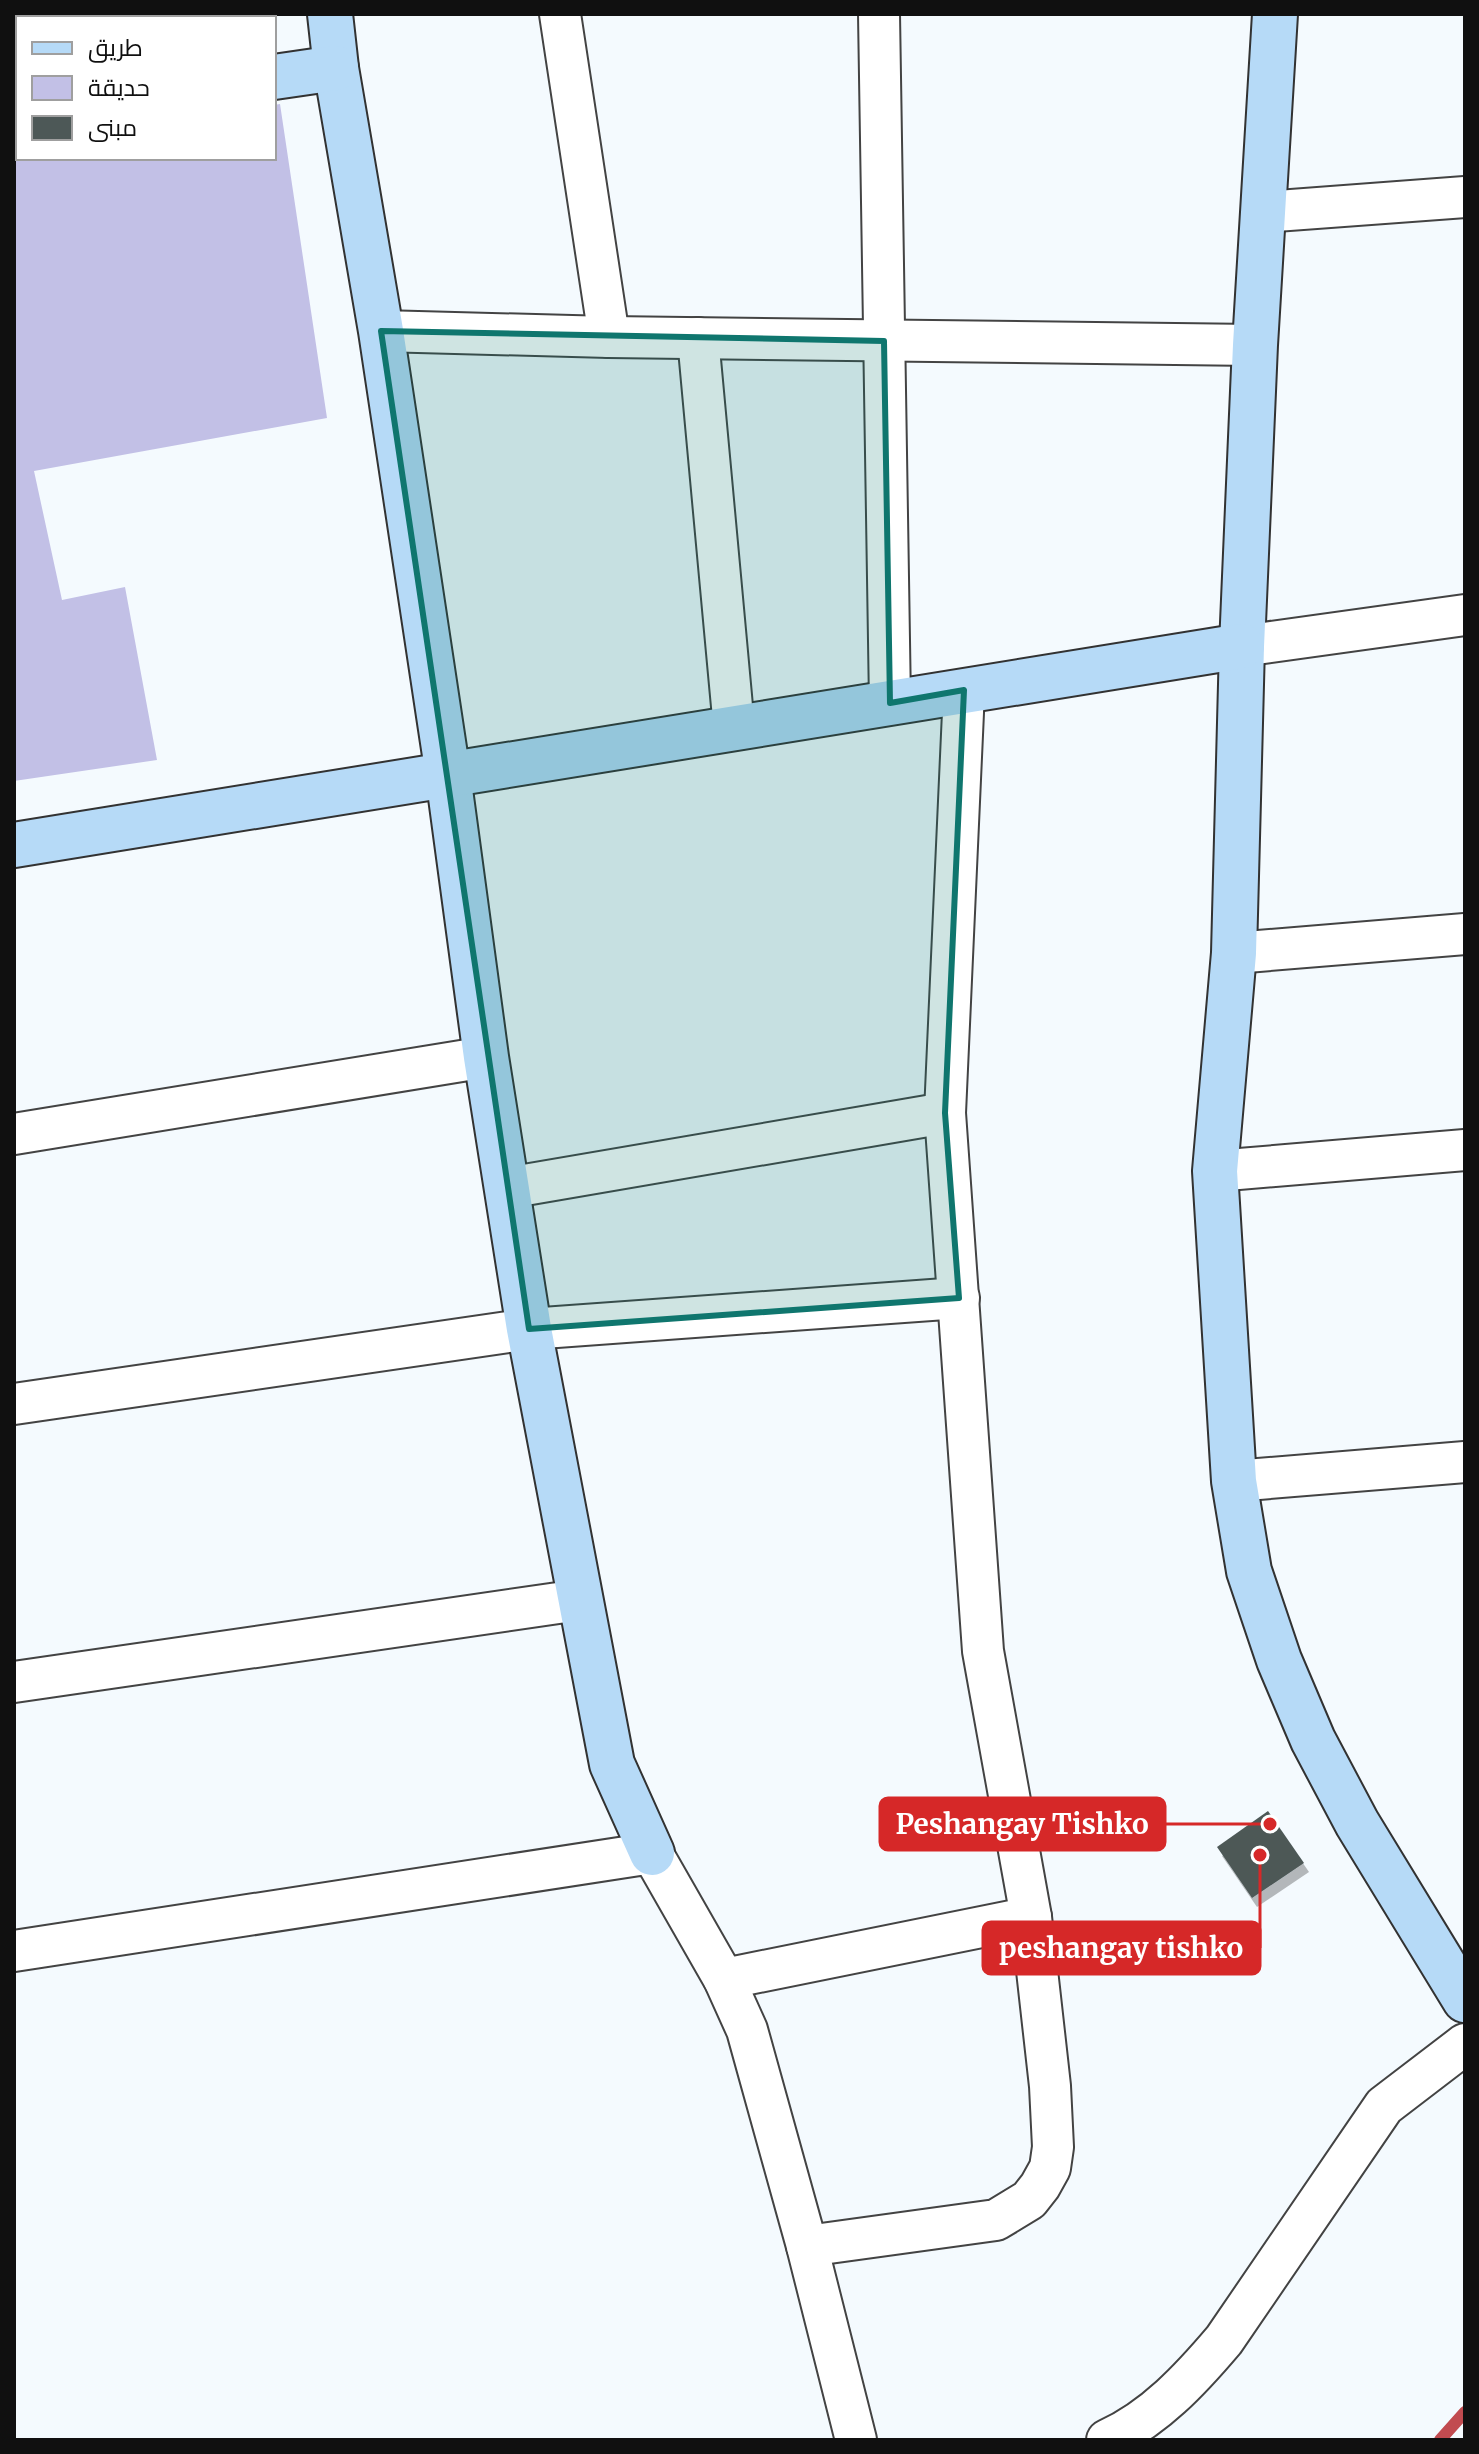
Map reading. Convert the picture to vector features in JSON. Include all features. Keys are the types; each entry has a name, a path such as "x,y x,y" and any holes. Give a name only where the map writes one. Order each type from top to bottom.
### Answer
{"street":[{"path":"330,14 336,68 381,331 448,775 486,1057 529,1329 612,1764 652,1853 724,1979 747,2030 807,2246 856,2440"},
{"path":"560,14 609,337"},
{"path":"879,14 890,703"},
{"path":"1275,14 1255,345 1242,646 1234,953 1215,1171 1234,1481 1249,1571 1279,1660 1313,1740 1357,1823 1465,2000"},
{"path":"276,77 336,68"},
{"path":"1263,212 1465,197"},
{"path":"381,331 1255,345"},
{"path":"698,338 734,728"},
{"path":"14,845 964,690 1465,615"},
{"path":"807,2246 996,2220 1021,2206 1040,2186 1050,2168 1054,2118 1031,1917 983,1651 945,1113 964,690"},
{"path":"1234,953 1465,934"},
{"path":"14,1134 486,1057"},
{"path":"507,1188 945,1113"},
{"path":"1215,1171 1465,1150"},
{"path":"14,1404 529,1329 959,1298"},
{"path":"1234,1481 1465,1462"},
{"path":"14,1682 579,1600"},
{"path":"14,1951 652,1853"},
{"path":"724,1979 1031,1917"},
{"path":"1107,2440 1145,2418 1201,2367 1224,2340 1384,2106 1465,2044"}],"highlighted area":[{"path":"381,331 884,341 890,703 964,690 945,1113 959,1298 529,1329"}],"green space":[{"path":"280,104 327,418 34,471 62,600 125,587 157,760 14,781 14,145 16,160 276,160 276,105"}],"building":[{"path":"1268,1811 1304,1863 1252,1898 1217,1847"}],"waterway":[{"path":"1440,2440 1465,2412"}],"place":[{"name":"Peshangay Tishko","path":"1270,1824"},
{"name":"peshangay tishko","path":"1260,1855"}]}
